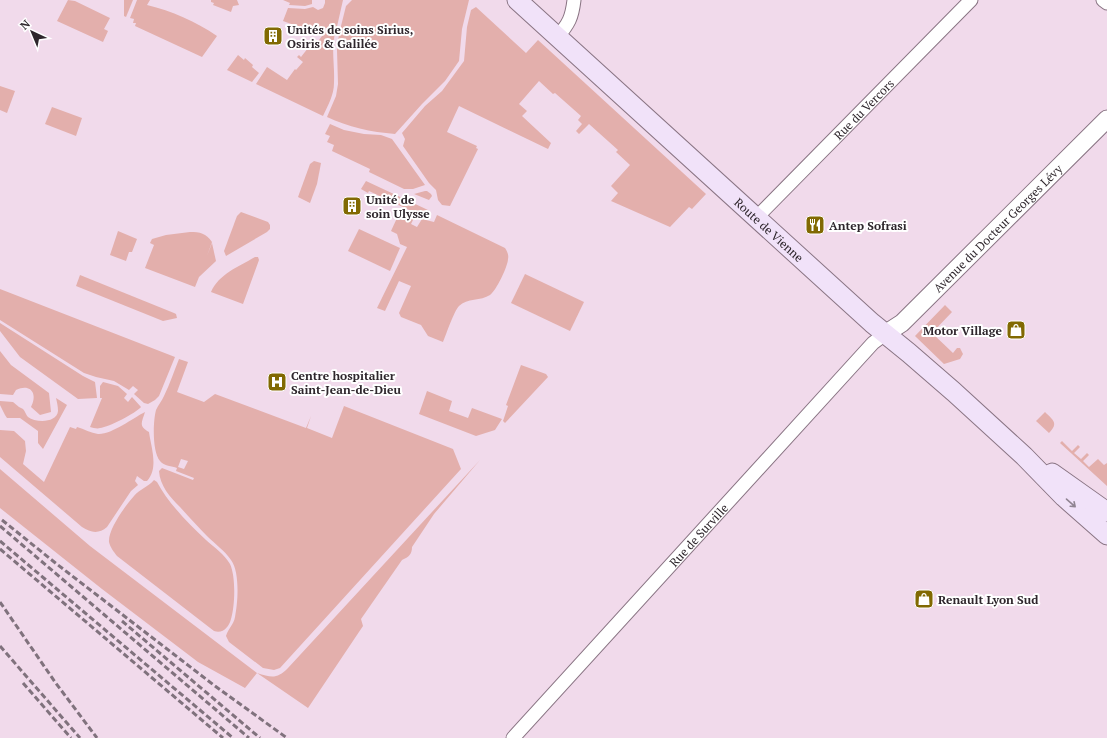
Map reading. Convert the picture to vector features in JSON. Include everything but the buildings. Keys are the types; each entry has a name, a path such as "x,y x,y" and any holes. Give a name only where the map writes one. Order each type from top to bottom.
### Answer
{"main road":[{"name":"Route de Vienne","path":"517,0 866,318 937,377 1024,456 1064,497 1107,535"},
{"name":"Route de Vienne","path":"1024,456 1047,470 1107,512"}],"street":[{"path":"557,37 569,23 572,16 574,0"},
{"name":"Rue du Vercors","path":"756,218 972,0"},
{"path":"1104,0 1107,3"},
{"name":"Avenue du Docteur Georges Lévy","path":"885,334 902,323 1107,119"},
{"name":"Rue de Surville","path":"513,738 873,343 885,334"}],"shaded area":[{"path":"68,0 75,1 110,18 104,29 108,31 103,42 57,21"},
{"path":"124,0 133,0 126,17 124,16"},
{"path":"137,0 150,0 147,5 183,17 217,36 202,57 135,26 136,23 133,23 134,19 130,18"},
{"path":"211,0 237,0 239,5 233,6 231,12 213,5 214,3 211,2"},
{"path":"283,0 312,0 312,4 305,6 289,5 290,3"},
{"path":"325,0 343,0 336,31 325,28 322,33 319,34 283,21 288,8 305,9 313,7 318,10 323,8"},
{"path":"352,0 469,0 462,29 459,61 445,81 395,134 377,132 343,124 327,117 336,96 338,84 337,50 339,34 346,6"},
{"path":"476,7 526,53 538,40 706,194 692,209 689,207 670,227 611,201 618,193 611,186 630,165 616,152 618,150 589,124 579,134 576,131 582,124 578,120 581,116 539,81 519,104 527,111 522,116 551,143 548,149 459,106 447,132 477,146 476,148 478,149 450,206 442,205 438,200 436,190 429,183 403,146 405,139 402,133 425,106 442,91 464,61 467,27 471,10"},
{"path":"325,32 335,33 333,46 334,87 329,104 323,116 256,84 267,67 287,80 295,69 296,70 303,62 297,57 299,55 301,57 308,48 307,46 309,43 316,44"},
{"path":"238,55 244,60 245,58 259,73 252,82 227,70"},
{"path":"0,86 15,91 7,113 0,110"},
{"path":"52,107 82,118 76,136 45,124"},
{"path":"330,124 344,130 364,134 381,135 392,139 425,185 413,189 404,189 369,172 370,169 332,151 334,145 327,142 330,136 325,134"},
{"path":"314,161 321,163 317,184 310,203 298,197 310,164"},
{"path":"366,181 428,210 430,213 428,219 369,191 368,193 361,189"},
{"path":"425,191 432,196 429,200 414,194"},
{"path":"241,212 268,222 270,229 226,256 224,251 237,216"},
{"path":"407,214 415,216 411,224 417,227 422,219 434,222 437,215 505,248 508,253 506,267 492,293 486,297 462,303 459,306 443,342 428,336 421,325 401,317 399,313 411,286 399,281 385,311 377,308 407,247 400,244 397,234 391,231 397,218"},
{"path":"359,229 400,248 390,271 348,251"},
{"path":"118,231 137,239 132,252 129,252 126,261 110,255"},
{"path":"197,232 210,239 212,242 207,256 212,243 216,261 199,277 195,287 145,268 154,245 150,243 152,239 166,235"},
{"path":"255,257 258,257 259,260 243,304 211,292 214,286 224,276"},
{"path":"525,274 584,302 570,331 511,303"},
{"path":"80,275 174,313 176,314 177,318 163,321 76,286"},
{"path":"0,289 175,357 159,396 148,404 144,403 134,394 138,390 133,386 129,390 114,381 84,373 0,320"},
{"path":"945,305 952,312 932,333 953,353 957,348 960,348 963,354 960,359 944,364 915,336"},
{"path":"0,323 83,376 95,382 97,398 78,399 20,357 0,331"},
{"path":"0,351 11,365 49,393 51,412 40,415 31,407 34,398 32,391 29,389 21,388 16,390 13,395 0,394"},
{"path":"179,359 188,362 177,392 204,402 215,394 306,428 311,416 307,428 332,438 344,406 453,449 461,469 280,668 274,670 263,668 229,642 226,636 234,620 237,596 237,579 234,565 226,554 204,533 173,499 161,482 159,471 162,468 193,480 194,478 176,471 177,468 162,463 157,457 154,444 154,421 156,410 163,398","holes":["181,459 188,461 184,469 178,467"]},
{"path":"521,365 546,374 548,377 505,423 503,421 508,406 506,405"},
{"path":"103,382 118,386 127,394 124,398 128,402 132,397 141,407 134,413 116,422 104,427 94,428 90,427 102,398 100,398 100,386"},
{"path":"427,391 452,401 449,411 468,418 472,408 502,419 495,430 476,436 419,414"},
{"path":"56,398 67,405 43,449 38,443 38,431 20,418 7,418 0,405 0,401 13,402 23,409 28,417 46,421 57,415 58,409"},
{"path":"145,412 142,426 149,432 153,457 153,470 151,476 147,481 144,481 137,476 135,481 138,485 131,491 107,527 98,532 89,531 82,527 0,457 0,430 14,431 25,441 26,451 23,464 44,482 70,427 76,429 77,427 98,434 103,434"},
{"path":"1045,412 1054,422 1054,427 1049,433 1036,421"},
{"path":"1062,441 1072,451 1078,445 1080,447 1074,453 1081,459 1087,453 1089,455 1083,461 1089,467 1098,459 1104,465 1107,463 1107,486 1060,443"},
{"path":"480,460 434,514 412,547 410,555 402,560 361,619 363,626 308,708 257,673 270,677 277,676 288,668"},
{"path":"0,469 90,546 257,673 245,688 198,662 102,589 0,508"},
{"path":"154,480 179,513 199,534 222,554 230,564 234,583 233,606 230,622 223,631 214,631 117,556 110,546 109,537 111,531 122,511 136,494"}],"railway":[{"path":"2,520 215,686 287,738"},
{"path":"0,526 249,738"},
{"path":"0,541 233,738"},
{"path":"0,549 223,738"},
{"path":"0,602 55,682 97,738"},
{"path":"122,621 260,738"},
{"path":"0,646 80,738"},
{"path":"23,683 71,738"}],"place":[{"name":"Unités de soins Sirius, Osiris & Galilée","path":"273,36"},
{"name":"Unité de soin Ulysse","path":"352,206"},
{"name":"Antep Sofrasi","path":"815,225"},
{"name":"Motor Village","path":"1016,330"},
{"name":"Centre hospitalier Saint-Jean-de-Dieu","path":"277,382"},
{"name":"Renault Lyon Sud","path":"924,599"}]}
